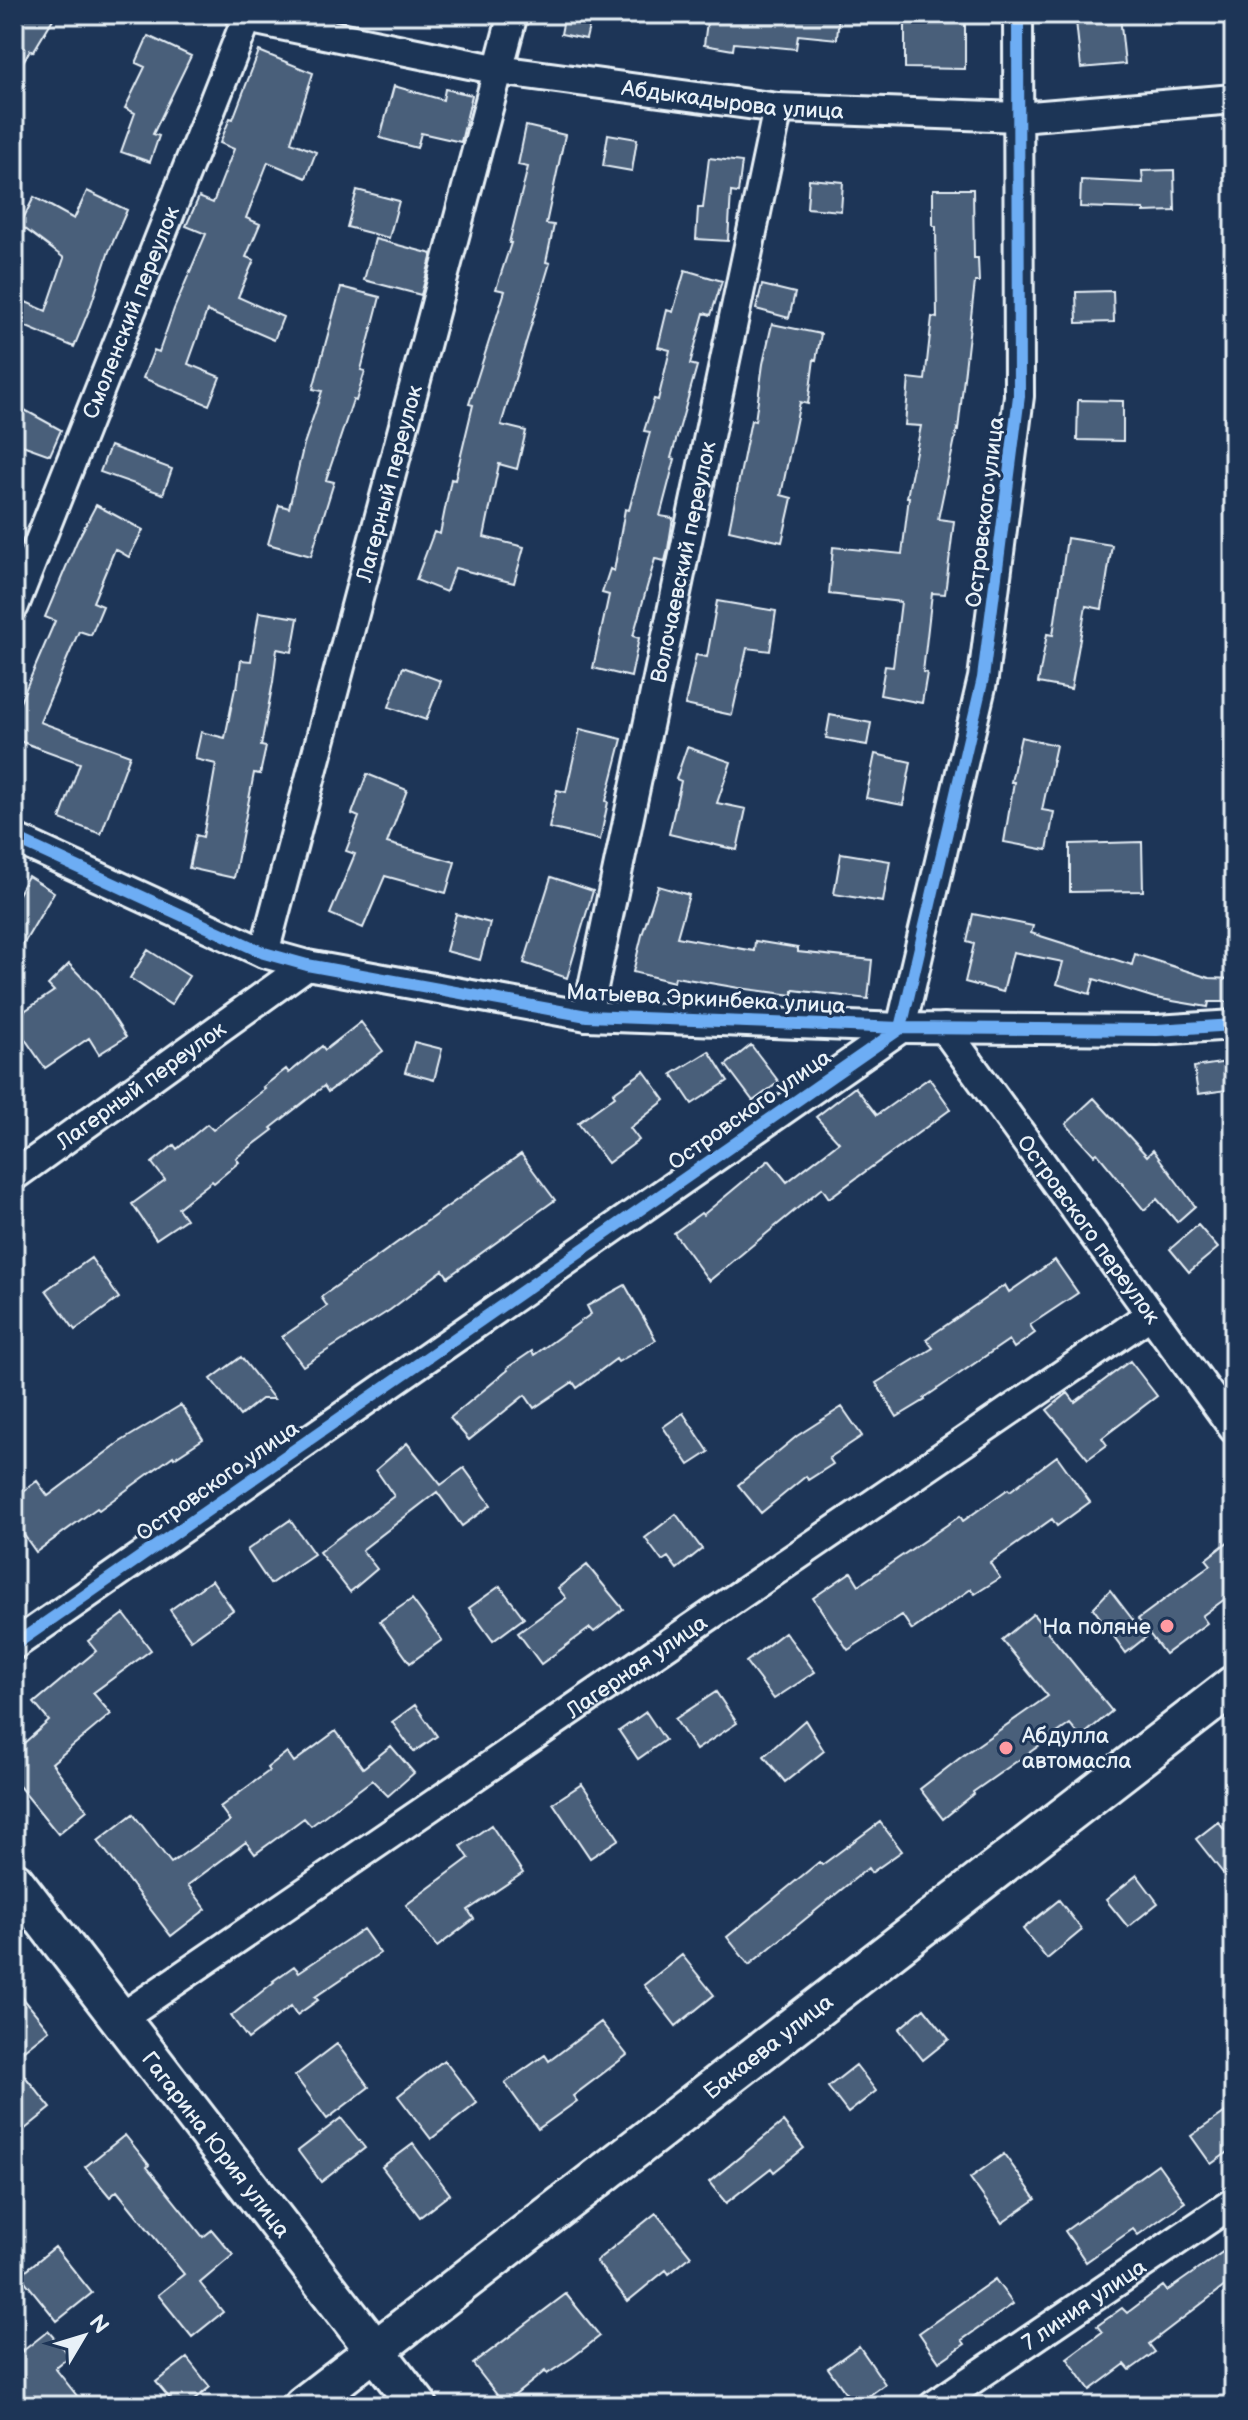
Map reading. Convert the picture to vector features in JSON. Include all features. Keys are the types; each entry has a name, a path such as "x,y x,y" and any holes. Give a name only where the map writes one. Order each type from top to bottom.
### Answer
{"main road":[{"name":"Бакаева улица","path":"303,2406 1234,1685"},
{"name":"Гагарина Юрия улица","path":"14,1881 418,2406"}],"street":[{"name":"Лагерный переулок","path":"264,953 513,14"},
{"name":"Островского улица","path":"14,1645 901,1028 985,662 1019,396 1018,14"},
{"name":"Абдыкадырова улица","path":"243,16 499,70 778,108 1019,117 1234,99"},
{"name":"Смоленский переулок","path":"14,606 243,16"},
{"name":"Волочаевский переулок","path":"587,1016 778,108"},
{"name":"Матыева Эркинбека улица","path":"14,838 264,953 307,965 587,1016 901,1028 1157,1030 1234,1025"},
{"name":"Лагерный переулок","path":"14,1176 307,965"},
{"name":"Островского переулок","path":"944,1028 1234,1429"},
{"name":"Лагерная улица","path":"121,2018 1151,1314"},
{"name":"7 линия улица","path":"933,2406 1234,2202"}],"building":[{"path":"14,14 56,14 14,77"},
{"path":"565,14 592,14 586,39 561,34"},
{"path":"708,14 839,14 837,39 798,35 796,49 734,43 733,50 704,45"},
{"path":"1120,16 1125,64 1081,68 1076,21"},
{"path":"905,20 965,21 965,69 905,68"},
{"path":"148,36 191,56 153,134 159,136 150,162 121,152 135,113 125,108 145,67 136,63"},
{"path":"259,51 313,73 291,142 316,152 306,178 268,162 246,218 260,224 246,257 254,260 238,297 283,317 274,340 207,311 188,364 220,377 209,405 143,378 154,350 159,352 206,234 186,226 199,197 213,203 234,149 220,143 230,118 233,119"},
{"path":"394,86 443,100 445,89 472,95 461,142 421,133 417,148 380,138"},
{"path":"526,126 565,135 546,224 554,225 546,262 550,263 501,425 526,431 517,469 499,464 484,537 524,547 514,583 455,568 446,592 416,580 434,532 440,534 451,479 455,480 473,405 469,404 505,291 496,289 511,243 528,167 518,165"},
{"path":"608,134 637,139 632,171 603,166"},
{"path":"709,158 742,162 738,193 731,192 728,241 696,239 698,208 703,208"},
{"path":"1174,170 1175,211 1080,207 1081,180 1143,183 1142,171"},
{"path":"809,179 843,182 841,211 807,208"},
{"path":"933,189 973,189 974,258 978,258 979,282 975,282 958,430 938,519 954,521 945,594 932,593 922,703 880,695 885,666 893,667 901,602 829,594 833,547 902,554 907,497 921,426 905,425 909,378 925,380 932,317 937,318"},
{"path":"357,190 399,201 389,238 347,227"},
{"path":"87,191 127,210 74,347 17,323 26,302 46,311 64,258 20,225 34,197 74,219"},
{"path":"375,239 432,254 421,295 364,280"},
{"path":"685,270 722,281 711,315 704,313 690,364 697,366 671,458 675,459 660,516 673,518 668,549 665,561 655,559 633,636 639,638 631,677 593,668 609,595 602,593 610,569 614,571 625,509 629,510 650,432 644,431 654,399 658,400 670,350 658,347 667,310 673,312"},
{"path":"762,285 795,293 789,318 756,309"},
{"path":"341,287 380,297 361,370 365,371 326,480 334,482 311,556 268,544 279,505 289,508 304,444 322,391 313,389"},
{"path":"1113,291 1114,322 1077,323 1076,292"},
{"path":"772,324 821,334 808,404 800,402 781,495 792,498 782,542 729,530 751,420 755,421"},
{"path":"1078,400 1123,401 1123,441 1077,440"},
{"path":"21,408 61,430 50,455 14,442 14,422"},
{"path":"110,446 172,469 163,494 100,472"},
{"path":"96,505 143,530 129,557 115,549 93,602 103,606 91,635 79,631 40,722 130,755 101,834 60,819 80,763 14,739 14,716 55,621 45,617"},
{"path":"1067,538 1112,545 1102,609 1086,606 1071,689 1038,683 1047,634 1053,635"},
{"path":"717,601 776,611 770,651 747,648 732,715 685,705 696,655 707,657"},
{"path":"259,612 298,618 292,652 277,649 261,746 266,747 260,774 254,773 234,878 189,868 196,835 203,837 216,764 195,759 201,732 225,738 241,660 251,661"},
{"path":"403,667 441,681 426,720 389,707"},
{"path":"830,715 871,723 867,745 826,738"},
{"path":"580,729 622,739 606,801 600,840 549,828 557,790 566,792"},
{"path":"1021,737 1056,745 1042,810 1054,812 1047,850 1004,842 1014,782 1011,782"},
{"path":"687,747 731,762 717,803 746,809 737,850 669,834 681,781 676,779"},
{"path":"875,754 911,762 903,805 866,798"},
{"path":"367,774 407,790 387,843 455,862 446,893 385,876 363,928 330,914 355,854 346,851 359,817 352,814"},
{"path":"1142,842 1143,891 1070,892 1070,844"},
{"path":"841,853 890,861 883,902 834,894"},
{"path":"28,876 54,892 14,960 14,901"},
{"path":"551,877 593,891 567,978 524,963"},
{"path":"658,886 689,895 677,937 754,951 755,941 798,948 798,952 872,960 868,999 793,990 793,995 675,977 674,982 633,972"},
{"path":"456,914 490,923 480,960 446,951"},
{"path":"973,914 1033,926 1031,933 1132,965 1135,954 1209,978 1234,979 1234,1002 1209,1002 1208,1007 1155,998 1094,979 1090,994 1057,984 1063,962 1013,952 1003,992 965,982 974,944 967,942"},
{"path":"148,950 189,976 171,1005 130,978"},
{"path":"69,964 99,995 126,1037 99,1054 89,1038 45,1068 14,1023 14,1018 54,991 48,985"},
{"path":"361,1022 383,1051 328,1092 324,1086 271,1128 273,1130 236,1158 239,1162 178,1208 186,1219 156,1239 132,1204 165,1180 152,1163 174,1145 177,1149 207,1124 213,1130 286,1069 289,1073 322,1046 325,1050"},
{"path":"414,1042 442,1049 434,1080 405,1072"},
{"path":"751,1045 779,1082 753,1101 726,1065"},
{"path":"709,1051 728,1081 692,1104 672,1074"},
{"path":"1234,1061 1234,1089 1198,1094 1194,1067"},
{"path":"644,1071 665,1100 630,1128 639,1140 608,1163 578,1123"},
{"path":"929,1078 951,1109 829,1198 822,1188 709,1281 674,1233 701,1213 703,1215 769,1160 787,1182 839,1142 816,1117 855,1087 877,1115"},
{"path":"1094,1098 1147,1156 1153,1150 1195,1206 1177,1222 1157,1199 1144,1210 1097,1153 1094,1155 1066,1124"},
{"path":"521,1154 555,1200 448,1277 443,1270 390,1310 303,1366 282,1337 327,1306 321,1297"},
{"path":"1198,1225 1218,1248 1189,1272 1170,1249"},
{"path":"91,1258 119,1298 75,1330 46,1290"},
{"path":"1055,1260 1078,1293 1030,1325 1035,1333 1014,1348 1009,1340 897,1417 876,1383 933,1348 926,1339 1005,1285 1009,1292"},
{"path":"625,1285 656,1340 618,1362 616,1359 577,1388 573,1382 534,1408 525,1395 469,1440 450,1418 507,1368 532,1351 534,1355 591,1314 587,1306"},
{"path":"241,1357 274,1399 261,1399 240,1416 211,1379"},
{"path":"1130,1361 1157,1396 1102,1438 1107,1445 1088,1459 1047,1410 1068,1393 1075,1402"},
{"path":"181,1405 203,1439 173,1456 36,1552 14,1521 14,1498 37,1481 48,1496 120,1442"},
{"path":"842,1407 862,1436 829,1458 833,1464 808,1480 806,1476 761,1513 738,1485 797,1436"},
{"path":"683,1413 709,1452 689,1465 663,1427"},
{"path":"407,1443 441,1485 464,1468 491,1505 462,1526 437,1492 362,1550 377,1569 350,1592 319,1552 394,1496 376,1470"},
{"path":"1057,1456 1090,1502 1057,1526 1052,1519 990,1563 1000,1578 975,1594 971,1589 912,1630 902,1615 848,1650 813,1598 851,1572 859,1585 960,1516 963,1521 1008,1489 1010,1491"},
{"path":"676,1514 702,1549 677,1569 668,1557 662,1561 645,1538"},
{"path":"290,1520 314,1554 270,1584 247,1550"},
{"path":"1234,1537 1234,1594 1202,1616 1207,1623 1165,1654 1138,1619 1211,1565 1206,1559"},
{"path":"587,1565 623,1609 594,1632 590,1628 541,1664 518,1633 566,1598 558,1588"},
{"path":"212,1580 233,1610 191,1640 170,1610"},
{"path":"500,1586 524,1618 493,1641 469,1608"},
{"path":"1110,1590 1146,1637 1126,1653 1093,1608"},
{"path":"412,1599 442,1640 410,1663 380,1621"},
{"path":"124,1614 151,1650 93,1693 111,1714 52,1763 87,1810 58,1834 14,1780 14,1752 49,1721 34,1703 96,1651 88,1641"},
{"path":"1033,1614 1112,1711 1081,1737 1070,1724 973,1792 943,1819 920,1789 1048,1696 1002,1640"},
{"path":"785,1632 815,1672 774,1699 746,1662"},
{"path":"716,1692 737,1723 696,1750 675,1719"},
{"path":"415,1705 437,1736 414,1752 392,1722"},
{"path":"646,1712 665,1740 638,1759 619,1731"},
{"path":"805,1720 824,1751 785,1782 764,1756"},
{"path":"336,1731 363,1768 391,1746 414,1773 388,1796 372,1780 311,1826 304,1818 255,1854 246,1842 188,1885 206,1909 171,1936 98,1841 133,1814 171,1863 230,1821 220,1807 269,1771 267,1768 287,1752 294,1762"},
{"path":"582,1784 619,1839 590,1858 553,1803"},
{"path":"880,1822 902,1851 871,1873 868,1868 749,1965 727,1937 819,1862 822,1865"},
{"path":"1218,1822 1234,1841 1234,1887 1196,1839"},
{"path":"491,1825 523,1873 468,1910 474,1919 437,1947 406,1905 469,1858 461,1846"},
{"path":"1137,1875 1158,1903 1128,1927 1106,1900"},
{"path":"1059,1900 1082,1930 1047,1959 1023,1929"},
{"path":"363,1929 380,1953 315,1997 318,2000 297,2015 291,2006 248,2039 231,2016 294,1966 299,1972"},
{"path":"682,1955 714,1995 676,2026 644,1985"},
{"path":"14,1987 49,2030 14,2058"},
{"path":"924,2008 949,2039 923,2060 899,2029"},
{"path":"601,2022 627,2055 573,2096 577,2101 538,2129 505,2083 545,2055 549,2061"},
{"path":"337,2044 369,2087 327,2119 295,2076"},
{"path":"444,2060 477,2103 431,2139 398,2096"},
{"path":"14,2063 51,2108 14,2138"},
{"path":"856,2065 876,2091 848,2113 828,2087"},
{"path":"1234,2106 1234,2148 1211,2164 1191,2136"},
{"path":"341,2118 365,2148 321,2182 298,2151"},
{"path":"783,2122 804,2148 774,2172 771,2168 726,2203 709,2182"},
{"path":"125,2135 203,2237 212,2230 233,2255 200,2283 223,2312 192,2337 158,2295 184,2274 117,2191 110,2197 85,2167"},
{"path":"413,2144 450,2194 420,2217 382,2167"},
{"path":"1004,2154 1036,2199 1002,2223 970,2178"},
{"path":"1158,2164 1185,2202 1138,2235 1133,2229 1086,2262 1065,2231"},
{"path":"656,2213 691,2256 669,2274 666,2270 628,2301 596,2261"},
{"path":"1234,2244 1234,2279 1149,2344 1155,2352 1130,2370 1125,2364 1090,2390 1067,2358 1102,2332 1097,2326 1122,2308 1127,2313 1163,2286 1167,2291"},
{"path":"55,2247 92,2293 57,2321 20,2275"},
{"path":"995,2279 1013,2304 962,2340 965,2344 939,2362 919,2333"},
{"path":"566,2294 600,2336 547,2374 545,2371 504,2404 473,2364"},
{"path":"48,2331 70,2356 55,2368 85,2406 14,2406 14,2358"},
{"path":"859,2346 885,2384 855,2406 828,2368"},
{"path":"187,2358 210,2387 187,2406 176,2406 156,2382"}],"cycle path":[{"path":"14,1645 901,1028 983,678 1019,396 1018,14"},
{"path":"14,838 264,953 307,965 587,1016 901,1028 1157,1030 1234,1025"}],"place":[{"name":"На поляне","path":"1167,1626"},
{"name":"Абдулла автомасла","path":"1006,1748"}]}
